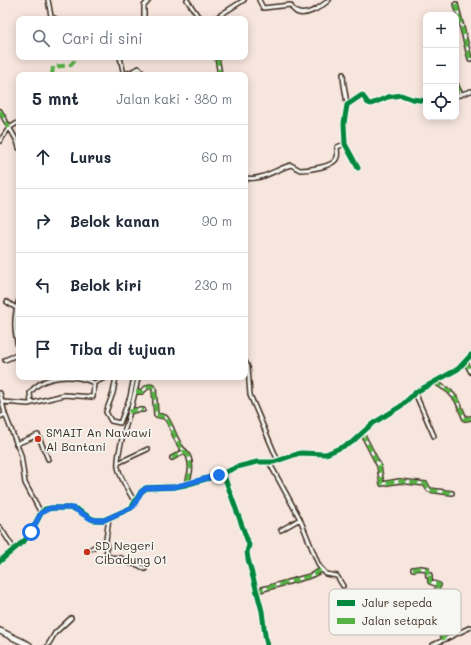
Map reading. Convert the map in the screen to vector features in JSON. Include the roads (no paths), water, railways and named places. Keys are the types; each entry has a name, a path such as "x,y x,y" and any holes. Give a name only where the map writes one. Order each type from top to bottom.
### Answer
{"main road":[{"path":"0,631 29,645"}],"street":[{"path":"48,0 52,16"},
{"path":"144,16 144,6 149,0"},
{"path":"187,0 198,16"},
{"path":"219,16 244,0"},
{"path":"259,0 263,8 290,5 294,10 303,14 316,10 329,0"},
{"path":"456,4 471,59"},
{"path":"121,60 123,72"},
{"path":"218,60 220,72"},
{"path":"130,72 139,68 142,72"},
{"path":"343,74 343,82 348,105 344,123 345,144 358,168"},
{"path":"459,91 461,95 471,91"},
{"path":"348,105 362,95 368,103 371,104 401,95 412,99 423,100"},
{"path":"0,111 16,142"},
{"path":"0,141 9,128 16,124"},
{"path":"248,178 259,177 291,165 300,170 323,167 335,161 337,158 337,147 345,144"},
{"path":"7,302 16,308 14,324 16,340"},
{"path":"5,360 16,355"},
{"path":"0,561 25,540 41,513 50,508 76,509 94,520 100,520 109,518 131,508 141,492 146,488 185,485 237,467 258,462 278,461 300,453 326,454 354,442 376,421 401,406 415,393 458,369 471,355"},
{"path":"465,361 471,372"},
{"path":"248,367 250,395 278,461"},
{"path":"31,403 30,393 32,390 42,382 50,380"},
{"path":"87,380 94,383 100,380"},
{"path":"115,380 113,393 106,412 111,421 120,423 130,397 133,380"},
{"path":"135,503 122,478 118,463 129,412 136,392 138,380"},
{"path":"435,382 448,391 457,400 465,418 471,418"},
{"path":"3,402 21,404 31,403 64,394 93,397 94,383"},
{"path":"136,392 143,391 149,387 154,388 156,415 166,417 168,419 169,425 174,432 178,443 189,458 189,478 185,485"},
{"path":"0,393 5,414 20,455 25,483 41,513"},
{"path":"415,393 434,436"},
{"path":"129,412 143,410"},
{"path":"0,417 5,414"},
{"path":"362,433 379,466 382,484 399,481 426,484 429,490 452,493"},
{"path":"16,444 38,435 48,459"},
{"path":"118,463 148,449"},
{"path":"172,458 185,451"},
{"path":"269,462 300,519 312,546 316,561 326,574 337,576 343,586"},
{"path":"223,473 249,545 247,552 248,559 262,611 267,645"},
{"path":"109,518 106,540 107,557 121,558 128,563 138,565 145,569"},
{"path":"281,530 300,519"},
{"path":"0,528 14,549"},
{"path":"89,550 106,540"},
{"path":"413,569 427,569 428,576 430,575 430,582 439,585 437,589"},
{"path":"256,591 310,576 322,570"},
{"path":"48,645 55,633 70,618"},
{"path":"461,632 471,627"},
{"path":"442,635 444,640"},
{"path":"433,645 454,635"}],"place":[{"name":"SMAIT An Nawawi Al Bantani","path":"38,439"},
{"name":"SD Negeri Cibadung 01","path":"87,552"}]}
